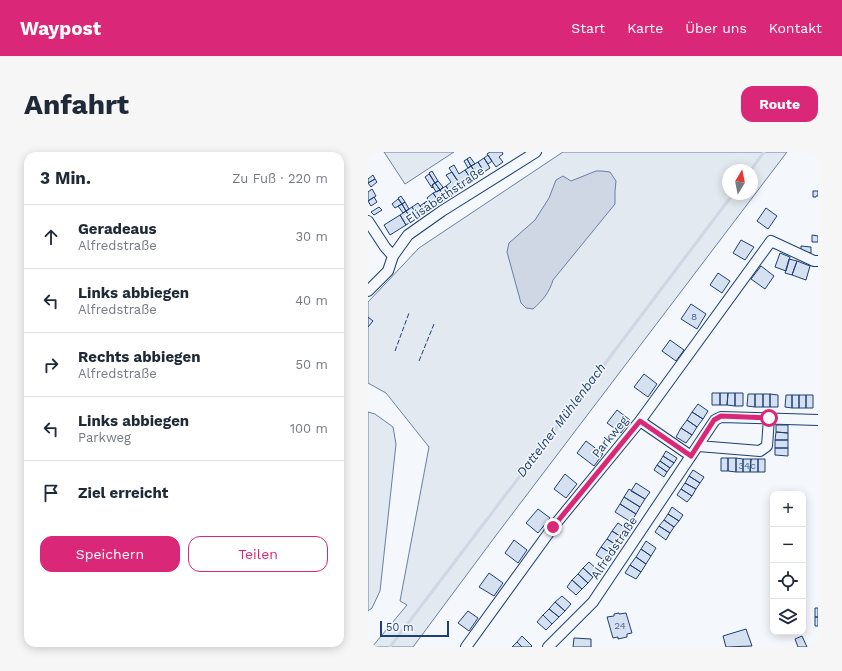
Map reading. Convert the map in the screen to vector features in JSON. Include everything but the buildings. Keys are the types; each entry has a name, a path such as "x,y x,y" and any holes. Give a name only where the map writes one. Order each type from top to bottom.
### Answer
{"street":[{"name":"Elisabethstraße","path":"368,291 388,271 393,256 408,235 442,211 536,152"},
{"path":"368,221 385,247 393,256"},
{"name":"Parkweg","path":"466,647 553,527 640,421 771,241 814,261 818,261"},
{"name":"Alfredstraße","path":"548,647 593,602 714,420 721,416 818,420"},
{"path":"698,446 760,451 767,446 769,418"},
{"path":"640,421 691,456"}],"shaded area":[{"path":"384,152 454,152 405,184"},
{"path":"563,152 787,152 758,190 758,164 722,164 722,200 751,200 413,647 372,647 407,605 400,601 429,447 386,393 368,383 368,302 419,248"},
{"path":"596,171 610,172 616,181 615,204 553,280 548,293 543,299 533,309 526,308 521,303 507,252 509,243 535,220 549,198 556,180 563,176 571,181"},
{"path":"368,412 375,414 393,427 396,444 380,591 372,608 368,611"}],"waterway":[{"name":"Dattelner Mühlenbach","path":"755,164 764,152"},
{"name":"Dattelner Mühlenbach","path":"390,647 728,200"}],"fence":[{"path":"395,351 409,313"},
{"path":"419,361 434,324"}],"route":[{"path":"553,527 640,421 691,456 714,420 721,416 769,418"}]}
